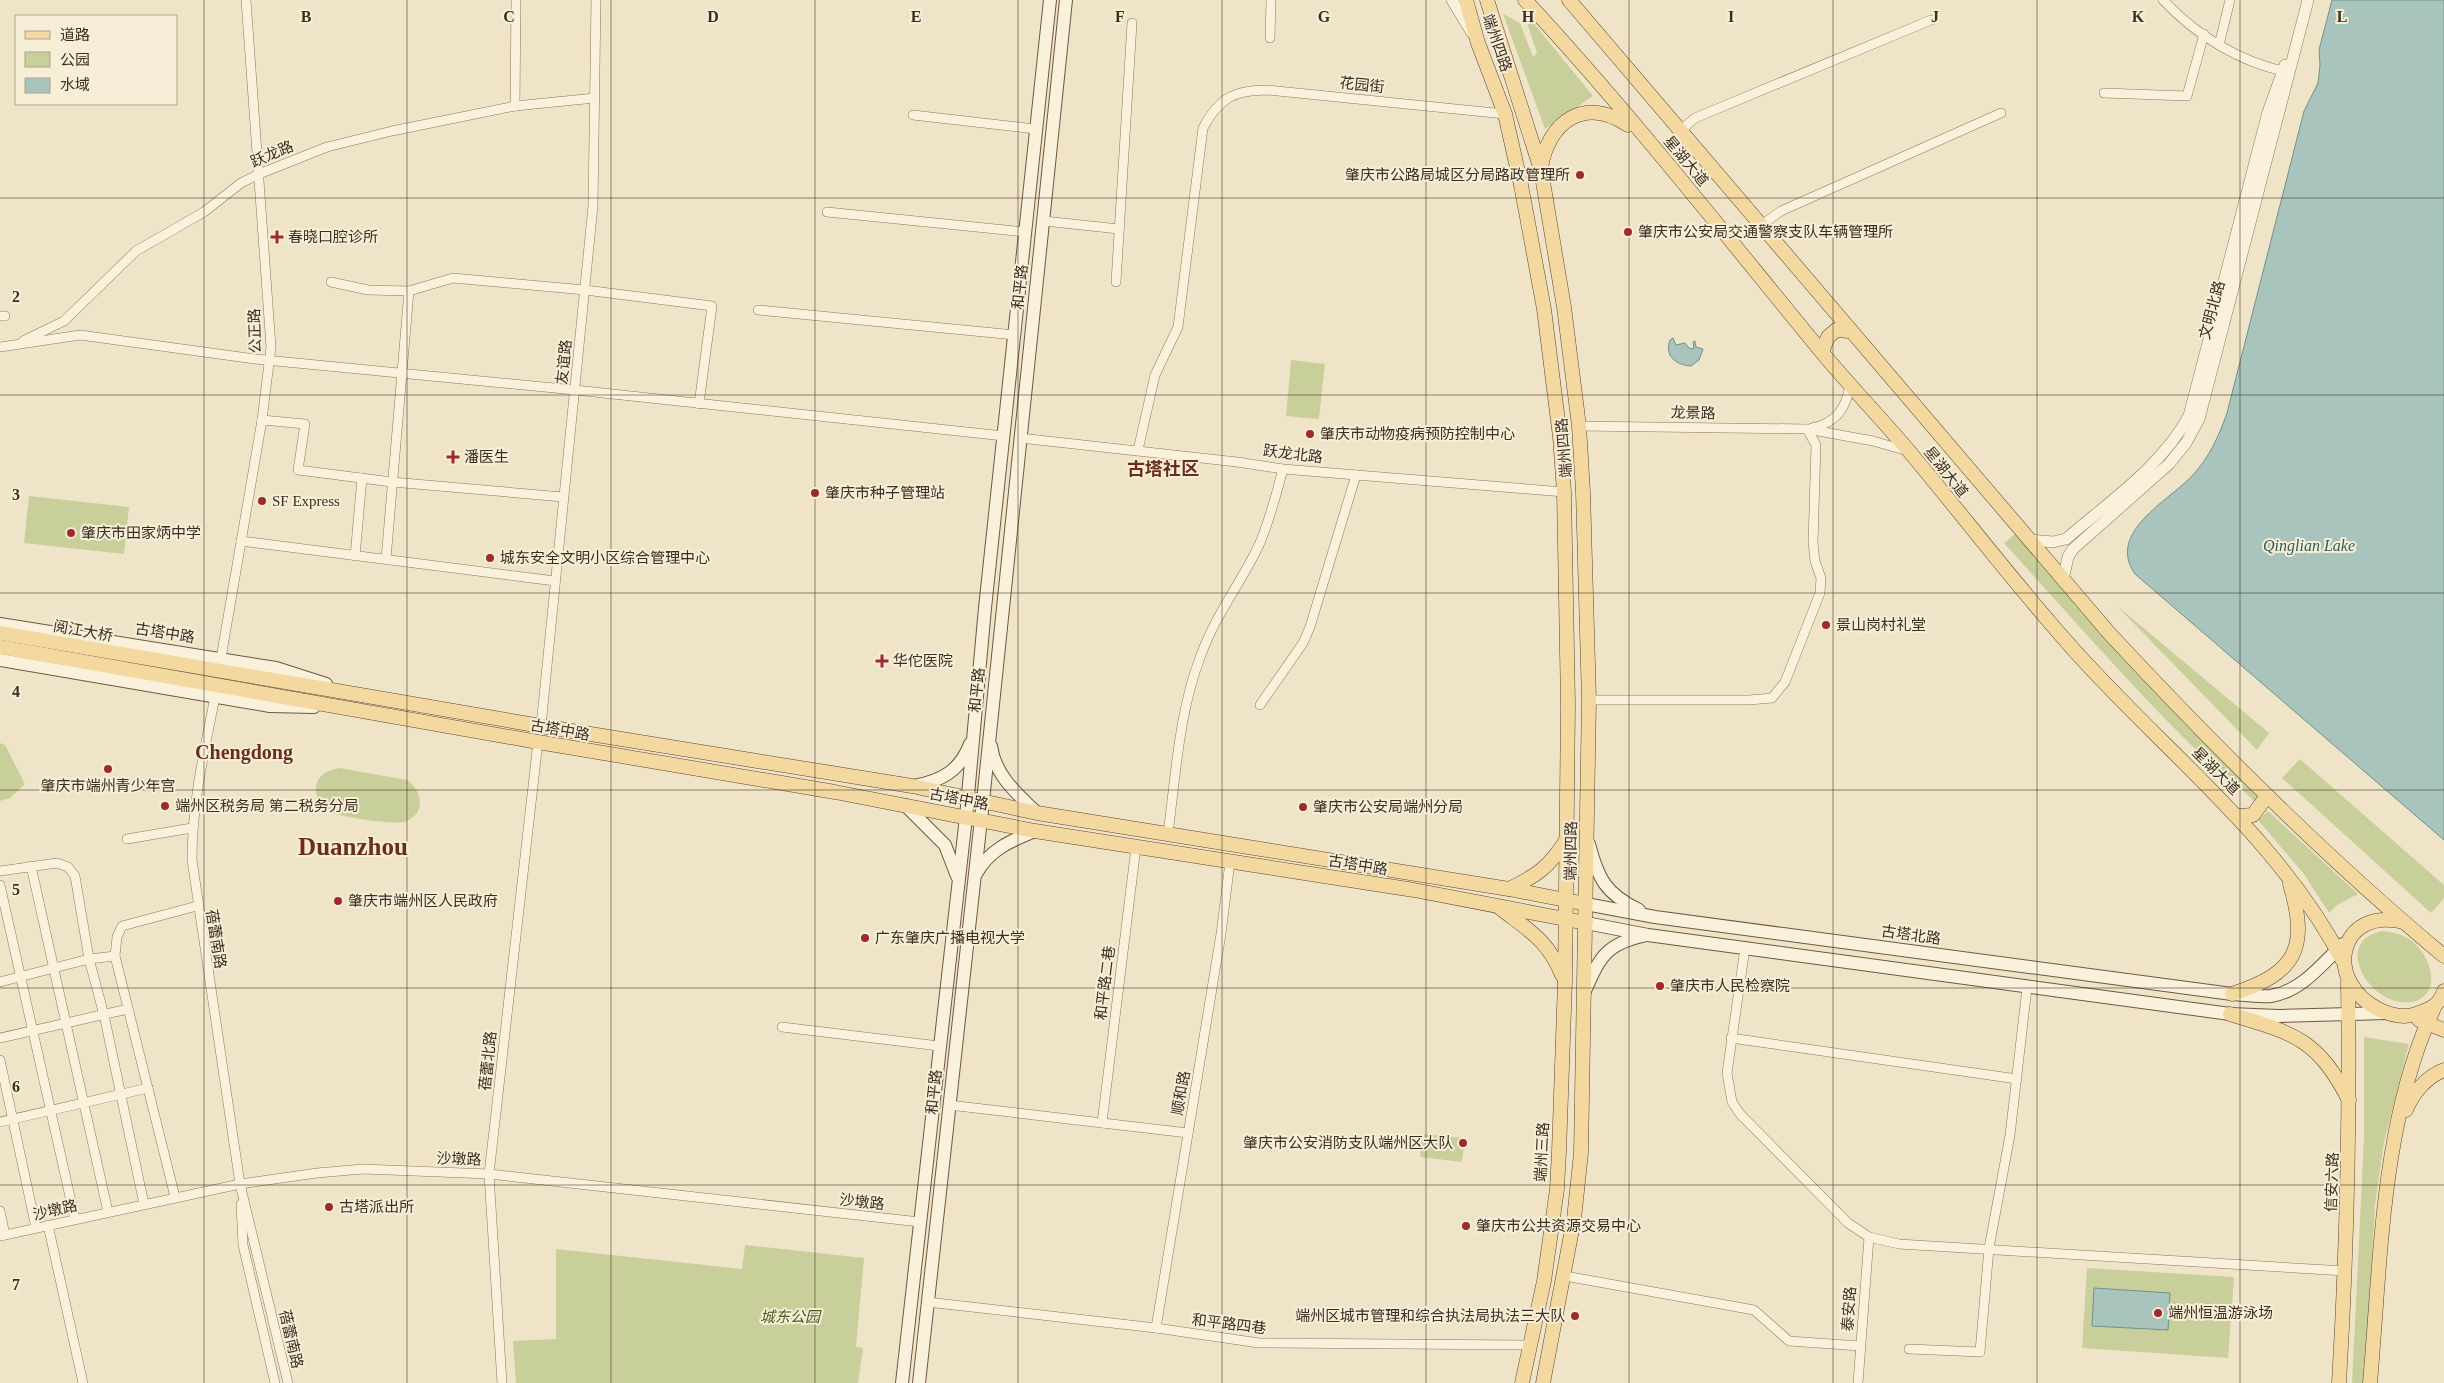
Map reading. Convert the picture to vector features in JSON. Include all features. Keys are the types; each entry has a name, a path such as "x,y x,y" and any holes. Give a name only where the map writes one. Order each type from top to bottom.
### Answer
{"main road":[{"name":"和平路","path":"902,1383 966,817 1050,0"},
{"name":"和平路","path":"918,1383 983,801 1066,0"},
{"name":"端州四路","path":"1466,0 1478,43 1505,114 1521,185 1544,310 1560,437 1564,492 1566,627 1566,919"},
{"name":"端州四路","path":"1487,0 1541,170 1564,307 1579,426 1583,492 1589,700 1586,923"},
{"name":"星湖大道","path":"1525,0 1642,134 1822,352 1908,451 2068,643 2238,816 2287,874 2322,922 2340,955"},
{"name":"星湖大道","path":"1569,0 2063,580 2178,708 2267,796 2444,957"},
{"path":"1491,76 1510,69"},
{"path":"1541,170 1547,144 1562,124 1579,114 1607,113 1642,134"},
{"path":"1822,352 1828,337 1836,330 1849,331"},
{"name":"古塔中路","path":"0,624 276,668 352,693"},
{"path":"1566,627 1587,626"},
{"name":"阅江大桥","path":"0,633 249,683"},
{"name":"阅江大桥","path":"0,647 249,683"},
{"name":"古塔中路","path":"0,660 270,706 347,708"},
{"name":"古塔中路","path":"249,683 352,693 541,726 912,786 1036,813 1509,889 1586,904"},
{"name":"古塔中路","path":"249,683 347,708 905,804 1035,831 1414,890 1586,923"},
{"path":"912,786 933,782 950,773 966,754 974,732"},
{"path":"989,733 992,756 997,768 1010,786 1036,813"},
{"path":"835,792 836,774"},
{"path":"2238,816 2253,815 2267,796"},
{"path":"905,804 945,845 958,878"},
{"path":"973,878 986,858 997,849 1035,831"},
{"path":"1509,889 1542,871 1552,862 1567,838"},
{"path":"1588,839 1595,869 1607,889 1626,904 1655,918"},
{"path":"1414,890 1416,874"},
{"path":"2232,994 2270,980 2281,971 2294,952 2298,941 2299,922 2287,874"},
{"name":"古塔北路","path":"1586,904 1655,918 2232,994 2271,996 2284,992 2308,978 2340,955"},
{"path":"1498,905 1542,940 1554,956 1565,981"},
{"name":"端州三路","path":"1522,1383 1544,1280 1557,1189 1566,919"},
{"path":"2340,955 2348,939 2355,931 2367,924 2386,920 2404,922"},
{"path":"1543,1383 1574,1219 1581,1153 1586,923 1648,935 2027,988 2230,1014 2387,1014 2409,1017 2444,1030"},
{"path":"1584,993 1601,960 1617,943 1648,935"},
{"name":"信安六路","path":"2339,1383 2345,1271 2350,1103 2348,982 2340,955"},
{"path":"2348,982 2362,999 2387,1014"},
{"path":"2159,1004 2161,985"},
{"path":"2370,1383 2389,1174 2395,1136 2414,1057 2427,1023 2444,991"},
{"path":"2409,1017 2434,1008"},
{"path":"2230,1014 2281,1030 2306,1043 2336,1074 2350,1103"},
{"path":"2395,1136 2409,1102 2419,1088 2437,1073 2444,1070"}],"street":[{"name":"公正路","path":"221,658 262,420 271,347 246,0"},
{"path":"515,106 516,0"},
{"name":"友谊路","path":"541,726 593,206 596,0"},
{"path":"1270,38 1271,0"},
{"path":"1452,0 1478,43"},
{"path":"2162,0 2179,17 2219,45 2246,60 2286,72"},
{"path":"2219,45 2230,0"},
{"name":"文明北路","path":"2063,580 2068,558 2073,549 2169,464 2186,443 2199,419 2286,72 2301,0"},
{"name":"文明北路","path":"2030,540 2053,542 2066,539 2162,456 2177,437 2189,416 2268,112 2286,72 2308,0"},
{"path":"1680,131 1695,118 1931,20"},
{"path":"1116,282 1132,23"},
{"path":"2104,93 2187,96 2204,34"},
{"name":"花园街","path":"1138,450 1155,376 1178,327 1203,128 1219,104 1238,93 1268,90 1505,114"},
{"name":"跃龙路","path":"10,347 64,321 136,251 204,212 241,183 259,174 327,147 392,131 515,106 594,98"},
{"path":"1760,226 1781,211 2000,113"},
{"path":"913,115 1036,129"},
{"path":"827,212 1026,232"},
{"path":"1044,221 1120,229"},
{"path":"331,282 368,290 409,290 453,278 584,290 712,306 699,404"},
{"path":"386,560 409,290"},
{"path":"758,310 1015,335"},
{"path":"0,348 80,335 270,361 574,390 1004,436"},
{"path":"1807,429 1825,425 1836,418 1848,398 1850,385"},
{"path":"262,420 305,424 298,470 392,482 564,497"},
{"name":"龙景路","path":"1579,426 1807,429"},
{"path":"1807,429 1873,441 1908,451"},
{"path":"1589,700 1749,700 1772,698 1785,682 1820,593 1821,578 1815,561 1813,543 1816,445 1807,429"},
{"name":"跃龙北路","path":"1020,438 1138,450 1283,469 1564,492"},
{"path":"1168,833 1184,719 1200,656 1213,624 1258,546 1272,514 1283,469"},
{"path":"1260,705 1307,635 1356,475"},
{"path":"355,556 362,478"},
{"path":"241,541 555,581"},
{"name":"蓓蕾南路","path":"215,697 196,794 192,828 192,860 197,906 240,1184 288,1383"},
{"name":"蓓蕾北路","path":"502,1383 489,1174 538,742"},
{"path":"126,839 192,828"},
{"name":"和平路二巷","path":"1102,1122 1136,847"},
{"name":"顺和路","path":"1156,1328 1221,934 1230,862"},
{"path":"0,872 57,863 68,867 75,876 89,959 104,1015 144,1204"},
{"path":"31,866 108,1212"},
{"path":"0,885 75,1219"},
{"path":"174,1197 115,956 122,926 197,906"},
{"path":"1745,948 1727,1073 1728,1090 1732,1102 1740,1114 1848,1223 1868,1237 1899,1244 1990,1248 2345,1271"},
{"path":"0,982 89,959 115,956"},
{"path":"1909,1349 1980,1352 1990,1248 2010,1135 2027,988"},
{"path":"0,1038 128,1009"},
{"path":"782,1027 939,1046"},
{"path":"1731,1038 2017,1079"},
{"path":"0,1060 36,1228"},
{"path":"0,1122 121,1096 148,1088"},
{"path":"949,1105 1188,1133"},
{"name":"沙墩路","path":"3,1235 240,1184 317,1173 363,1169 489,1174 920,1222"},
{"name":"蓓蕾南路","path":"240,1184 242,1244 275,1383"},
{"path":"0,1211 3,1235"},
{"path":"48,1225 83,1383"},
{"name":"泰安路","path":"1858,1383 1868,1237"},
{"path":"1564,1276 1754,1310 1789,1341 1860,1346"},
{"name":"和平路四巷","path":"927,1302 1156,1328 1259,1343 1530,1345"}],"green space":[{"path":"1503,14 1520,23 1533,57 1537,53 1527,23 1531,20 1593,96 1545,129"},
{"path":"1291,360 1325,364 1319,419 1286,416"},
{"path":"29,496 129,507 124,554 24,543"},
{"path":"2015,534 2141,673 2260,795 2254,801 2191,745 2160,714 2004,543"},
{"path":"2116,605 2269,733 2257,750"},
{"path":"0,743 5,745 25,784 10,798 0,801"},
{"path":"2300,759 2444,885 2444,898 2431,913 2282,778"},
{"path":"339,768 407,780 413,785 419,797 419,809 416,815 397,823 350,817 324,810 317,797 316,784 323,774"},
{"path":"2268,811 2358,894 2337,905 2329,913 2304,874 2258,820"},
{"path":"2383,931 2409,939 2417,945 2423,954 2431,973 2431,983 2428,991 2422,998 2412,1002 2397,1001 2382,995 2370,985 2362,973 2358,959 2359,947 2367,937"},
{"path":"2364,1037 2409,1044 2384,1142 2375,1205 2365,1383 2352,1383 2364,1138"},
{"path":"1422,1134 1465,1138 1462,1162 1420,1157"},
{"name":"城东公园","path":"745,1245 864,1258 856,1347 863,1348 858,1383 516,1383 513,1341 556,1339 556,1249 742,1269"},
{"name":"端州恒温游泳场","path":"2087,1268 2234,1277 2228,1358 2082,1348"}],"water":[{"name":"Qinglian Lake","path":"2332,0 2444,0 2444,840 2135,574 2128,559 2128,545 2134,532 2156,507 2192,476 2204,462 2224,422 2304,111 2318,83 2319,50"},
{"path":"1673,338 1676,345 1685,343 1689,348 1694,349 1693,342 1695,341 1696,347 1703,349 1699,360 1691,366 1676,362 1669,351 1670,340"},
{"path":"2094,1288 2170,1293 2168,1330 2092,1326"}],"place":[{"name":"肇庆市公路局城区分局路政管理所","path":"1580,175"},
{"name":"肇庆市公安局交通警察支队车辆管理所","path":"1628,232"},
{"name":"春晓口腔诊所","path":"277,237"},
{"name":"肇庆市动物疫病预防控制中心","path":"1310,434"},
{"name":"潘医生","path":"453,457"},
{"name":"肇庆市种子管理站","path":"815,493"},
{"name":"SF Express","path":"262,501"},
{"name":"肇庆市田家炳中学","path":"71,533"},
{"name":"城东安全文明小区综合管理中心","path":"490,558"},
{"name":"景山岗村礼堂","path":"1826,625"},
{"name":"华佗医院","path":"882,661"},
{"name":"肇庆市端州青少年宫","path":"108,769"},
{"name":"端州区税务局 第二税务分局","path":"165,806"},
{"name":"肇庆市公安局端州分局","path":"1303,807"},
{"name":"肇庆市端州区人民政府","path":"338,901"},
{"name":"广东肇庆广播电视大学","path":"865,938"},
{"name":"肇庆市人民检察院","path":"1660,986"},
{"name":"肇庆市公安消防支队端州区大队","path":"1463,1143"},
{"name":"古塔派出所","path":"329,1207"},
{"name":"肇庆市公共资源交易中心","path":"1466,1226"},
{"name":"端州恒温游泳场","path":"2158,1313"},
{"name":"端州区城市管理和综合执法局执法三大队","path":"1575,1316"}],"district":[{"name":"古塔社区","path":"1163,469"},
{"name":"Chengdong","path":"244,752"},
{"name":"Duanzhou","path":"353,846"}]}
